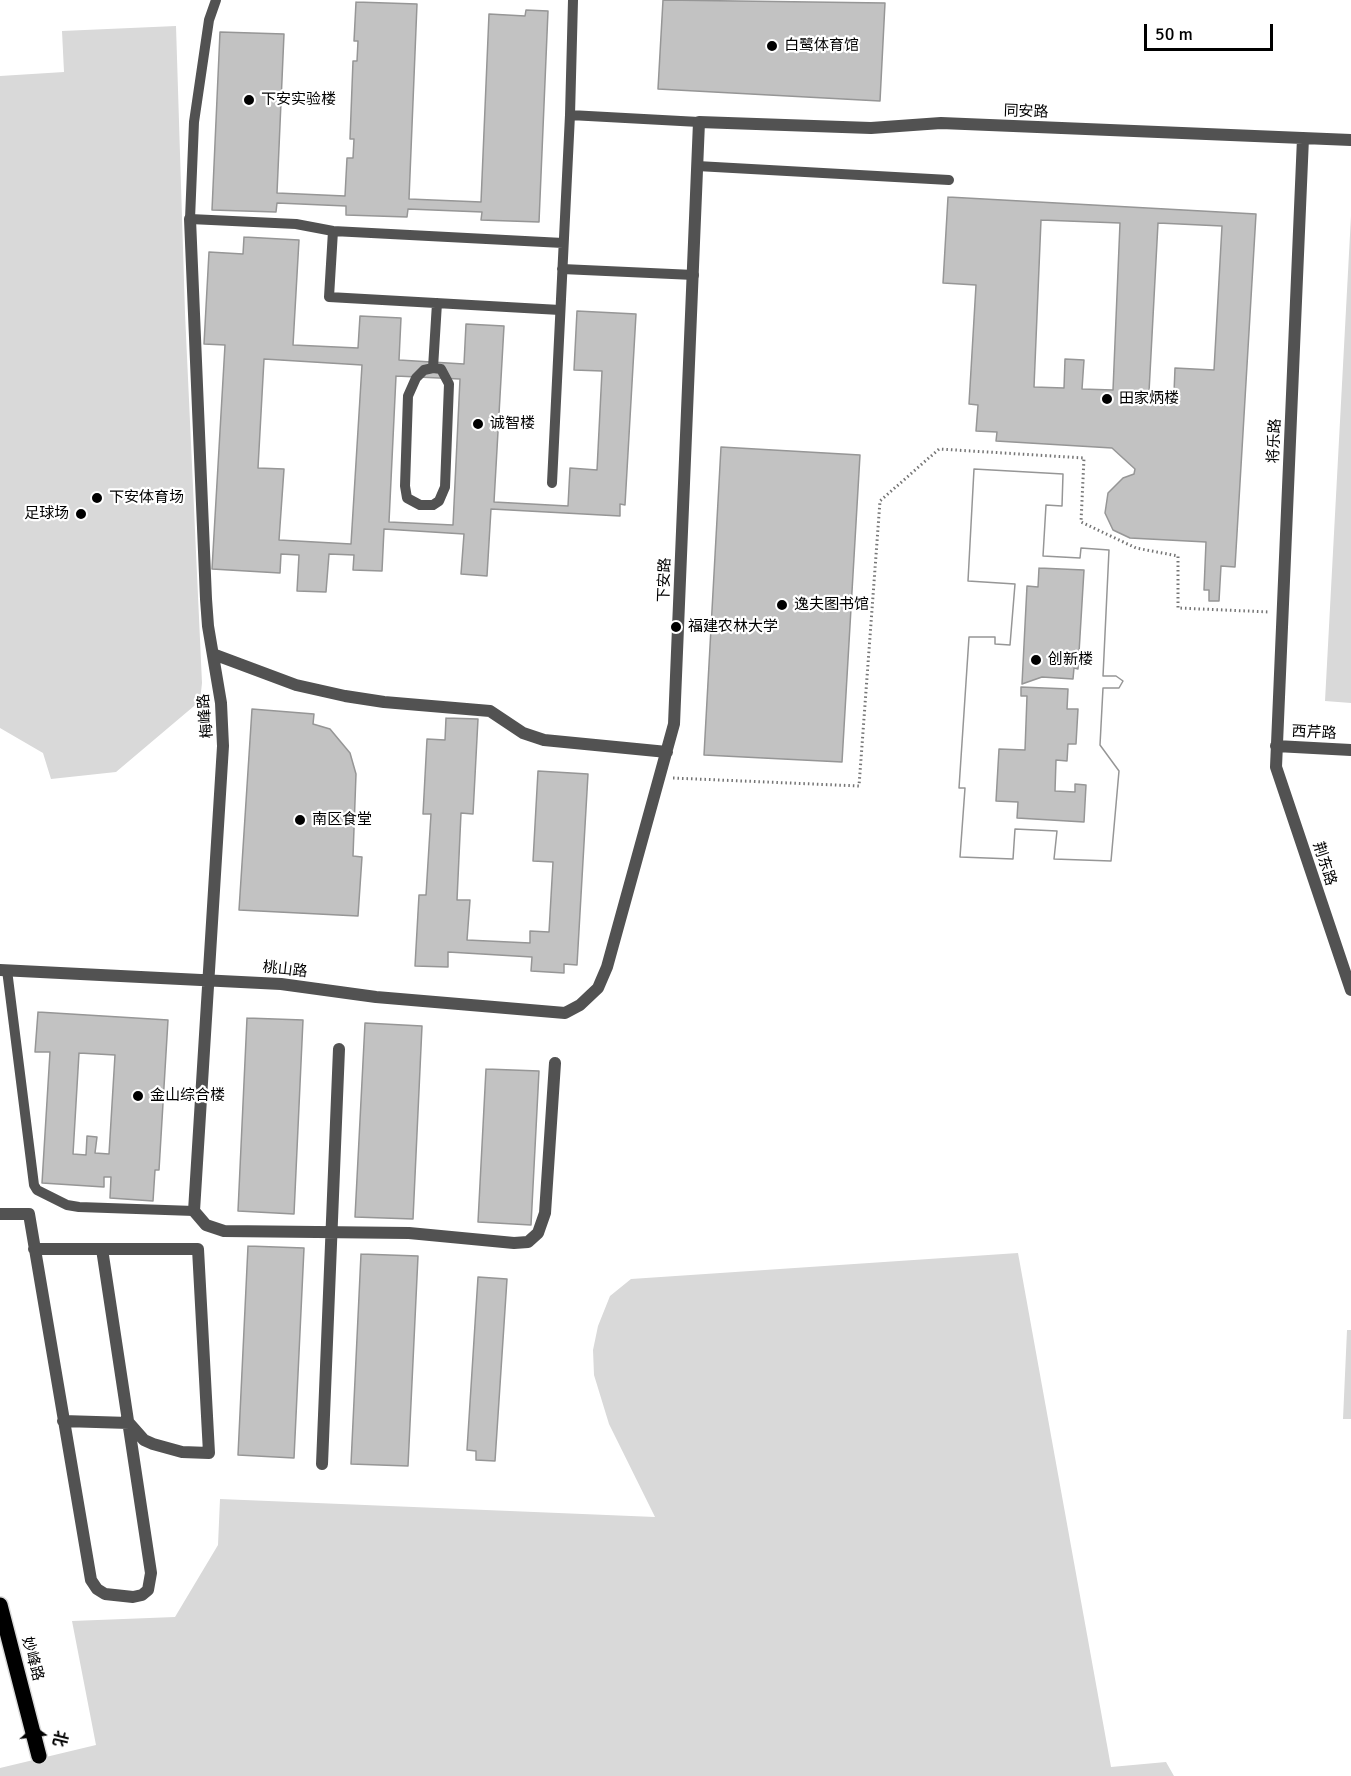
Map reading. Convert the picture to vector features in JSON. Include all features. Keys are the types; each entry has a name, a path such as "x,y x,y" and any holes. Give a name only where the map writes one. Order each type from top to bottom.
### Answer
{"main road":[{"name":"妙峰路","path":"0,1605 39,1756"}],"street":[{"name":"同安路","path":"699,122 871,128 941,123 1351,140"},
{"name":"下安路","path":"565,1013 580,1005 603,979 674,724 699,122"},
{"name":"将乐路","path":"1276,746 1303,138"},
{"name":"梅峰路","path":"190,219 206,599 221,703 223,746 206,978 194,1211"},
{"path":"213,654 276,678 345,696 384,702 490,711 523,733 544,740 667,752"},
{"name":"西芹路","path":"1276,746 1351,750"},
{"name":"荆东路","path":"1276,746 1276,767 1351,990"},
{"name":"桃山路","path":"4,970 206,978 281,984 376,997 565,1013"},
{"path":"322,1464 339,1049"},
{"path":"194,1211 206,1225 224,1231 437,1235 514,1243 533,1239 542,1227 545,1213 555,1063"},
{"path":"0,1214 29,1214 91,1580 97,1589 118,1597 142,1595 151,1584 102,1249"},
{"path":"34,1249 198,1248 208,1453 182,1452 153,1444 144,1440 129,1423 63,1421"}],"lane":[{"path":"216,0 209,20 195,122 190,219 296,224 333,231 563,243"},
{"path":"552,483 570,116 573,0"},
{"path":"570,116 699,122"},
{"path":"698,166 949,180"},
{"path":"333,231 329,297 560,310"},
{"path":"562,269 694,275"},
{"path":"433,368 437,303"},
{"path":"433,368 441,369 449,384 444,486 439,501 433,505 420,505 407,498 405,486 408,396 416,378 424,370 433,368"},
{"path":"4,970 34,1185 37,1190 60,1203 79,1208 194,1211"}],"path":[{"path":"659,777 859,786 880,501 939,449 1084,458 1081,522 1136,548 1178,556 1178,608 1282,613"}],"shaded area":[{"name":"下安体育场","path":"176,26 185,313 202,683 200,701 116,772 51,779 43,753 0,728 0,76 64,72 62,31"},
{"path":"1351,216 1351,703 1325,701"},
{"path":"1018,1253 1111,1767 1166,1762 1174,1776 0,1776 0,1768 96,1745 72,1621 175,1617 218,1545 220,1499 655,1517 609,1424 594,1375 593,1350 598,1326 610,1296 631,1279"},
{"path":"1347,1330 1351,1330 1351,1419 1343,1419"}],"building":[{"name":"白鹭体育馆","path":"663,0 885,3 880,101 658,89"},
{"name":"下安实验楼","path":"356,2 417,4 409,199 481,202 489,14 525,16 526,10 548,11 539,222 481,220 482,212 408,209 407,217 346,215 346,206 277,203 276,212 212,210 220,32 284,34 277,193 345,196 347,158 353,158 354,139 350,139 353,61 357,61 358,41 354,41"},
{"name":"田家炳楼","path":"948,197 1256,214 1235,567 1221,566 1219,601 1209,601 1209,590 1204,590 1206,542 1130,538 1113,530 1105,513 1108,493 1123,478 1134,474 1135,469 1112,448 996,441 997,432 976,431 978,405 969,404 976,285 943,283","holes":["1041,220 1120,223 1113,390 1082,389 1084,360 1065,359 1064,388 1034,387","1158,223 1222,226 1214,370 1175,368 1174,393 1149,392"]},
{"name":"诚智楼","path":"244,237 299,240 293,345 358,348 360,316 401,318 399,360 464,364 466,324 504,326 494,502 568,506 570,468 597,470 602,371 574,370 577,311 636,314 625,505 620,504 620,516 491,509 487,576 461,574 464,534 384,529 382,571 353,570 354,555 329,554 326,592 297,591 299,555 281,554 280,573 212,569 225,345 204,344 209,252 243,254","holes":["264,359 362,365 351,544 279,540 284,469 258,468","396,376 460,379 453,525 389,522"]},
{"name":"逸夫图书馆","path":"721,447 860,455 842,762 704,755"},
{"name":"创新楼","path":"974,469 1063,474 1062,506 1046,505 1043,556 1080,558 1081,548 1109,550 1103,676 1116,676 1123,681 1119,688 1103,688 1100,745 1119,771 1111,861 1054,859 1057,831 1015,829 1013,859 960,857 965,788 959,788 969,637 995,637 995,644 1010,645 1015,584 968,581","holes":["1039,568 1084,570 1078,669 1074,668 1073,679 1042,677 1022,684 1027,586 1038,587","1021,687 1068,689 1067,709 1078,709 1076,744 1068,744 1067,761 1056,760 1055,791 1075,792 1075,784 1086,785 1084,822 1017,818 1018,802 996,801 999,749 1025,750 1027,696 1021,696"]},
{"name":"创新楼","path":"974,469 1063,474 1062,506 1046,505 1043,556 1080,558 1081,548 1109,550 1103,676 1116,676 1123,681 1119,688 1103,688 1100,745 1119,771 1111,861 1054,859 1057,831 1015,829 1013,859 960,857 965,788 959,788 969,637 995,637 995,644 1010,645 1015,584 968,581"},
{"name":"南区食堂","path":"252,709 314,714 313,724 330,729 350,753 356,774 353,856 362,857 358,916 239,910"},
{"path":"446,718 478,719 473,814 461,813 457,900 470,900 467,940 530,943 530,931 549,932 553,862 533,861 538,771 588,774 577,965 564,964 564,973 531,971 532,957 448,952 448,967 415,966 419,895 426,895 431,814 423,814 427,739 445,740"},
{"name":"金山综合楼","path":"38,1012 168,1020 159,1170 155,1170 153,1201 110,1198 111,1177 104,1177 104,1187 42,1183 50,1052 35,1052","holes":["79,1053 115,1055 109,1154 95,1153 97,1137 87,1136 86,1155 73,1154"]},
{"path":"247,1018 303,1020 294,1214 238,1211"},
{"path":"365,1023 422,1026 413,1219 355,1217"},
{"path":"486,1069 539,1071 531,1225 478,1222"},
{"path":"248,1246 304,1248 294,1458 238,1455"},
{"path":"361,1254 418,1256 408,1466 351,1464"},
{"path":"478,1277 507,1279 495,1461 476,1460 476,1451 467,1450"}],"tunnel":[{"path":"39,1756 43,1776"}],"place":[{"name":"白鹭体育馆","path":"772,46"},
{"name":"下安实验楼","path":"249,100"},
{"name":"田家炳楼","path":"1107,399"},
{"name":"诚智楼","path":"478,424"},
{"name":"下安体育场","path":"97,498"},
{"name":"足球场","path":"81,514"},
{"name":"逸夫图书馆","path":"782,605"},
{"name":"福建农林大学","path":"676,627"},
{"name":"创新楼","path":"1036,660"},
{"name":"南区食堂","path":"300,820"},
{"name":"金山综合楼","path":"138,1096"}]}
